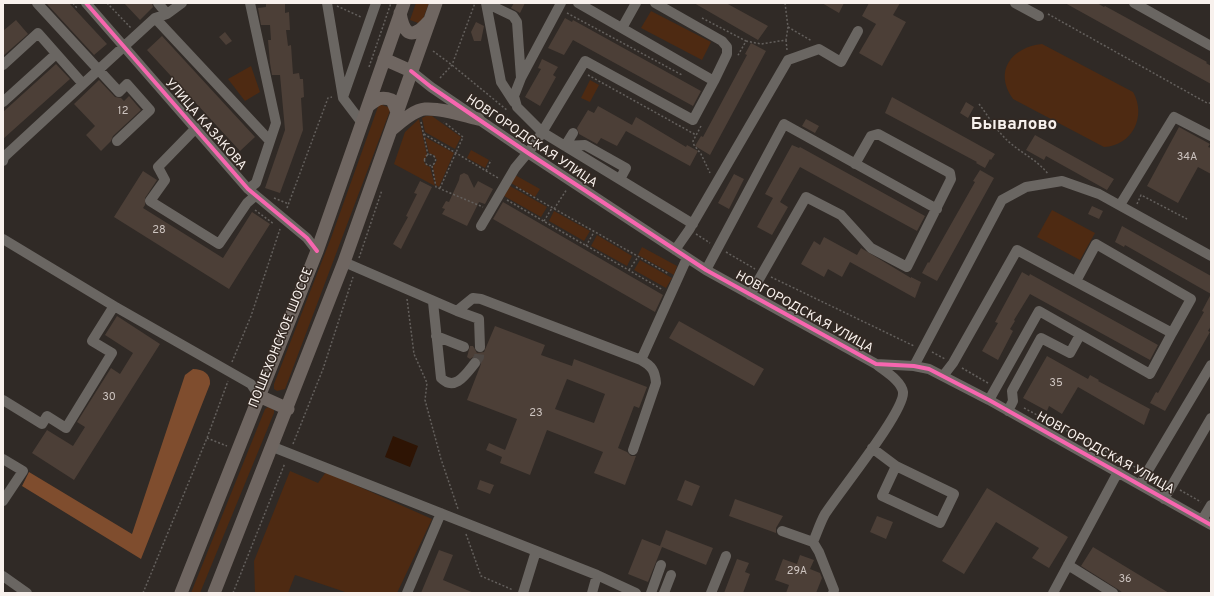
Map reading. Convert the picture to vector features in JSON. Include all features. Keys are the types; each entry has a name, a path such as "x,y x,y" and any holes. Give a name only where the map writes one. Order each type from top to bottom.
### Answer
{"main road":[{"path":"214,593 288,409 350,265 396,112 436,3"},
{"path":"402,8 402,26 407,32 412,34 420,31 429,21"},
{"name":"ПОШЕХОНСКОЕ ШОССЕ","path":"181,593 317,251 402,8"},
{"path":"384,59 411,71"},
{"path":"368,106 376,99 384,97 392,100 396,112"},
{"path":"391,130 408,117 424,109 443,111 478,119"},
{"path":"259,396 288,409"}],"street":[{"path":"37,3 97,70 119,92 127,84 150,110 117,142"},
{"name":"УЛИЦА КАЗАКОВА","path":"86,3 251,193 307,238 317,251"},
{"path":"158,3 168,14"},
{"path":"3,161 4,157 155,18 168,14 182,3"},
{"path":"196,128 158,166 165,180 150,201 219,244 246,203 256,183 269,140 276,123 250,3"},
{"path":"342,96 376,3"},
{"path":"486,3 513,16 517,22 521,78"},
{"path":"486,3 501,82 517,107 542,132 620,180 691,227"},
{"path":"514,102 514,96 521,78 561,3"},
{"path":"578,3 714,81"},
{"path":"622,28 636,3"},
{"path":"481,226 506,182 542,132 585,61 693,120 727,54 727,47 722,41 655,3"},
{"path":"1015,3 1041,13"},
{"path":"1134,3 1211,46"},
{"path":"332,4 331,33 342,96 362,124"},
{"path":"155,18 269,140"},
{"path":"674,250 691,227 788,60 819,49 841,62 858,31"},
{"path":"3,65 38,33 83,84"},
{"path":"3,102 56,54"},
{"name":"НОВГОРОДСКАЯ УЛИЦА","path":"411,71 431,87 478,119 674,250 750,295 876,364 914,366 929,369 989,400 1211,525"},
{"path":"1120,204 1174,117 1211,136"},
{"path":"706,270 784,124 937,209"},
{"path":"565,146 573,133"},
{"path":"750,295 806,197 841,215 871,248 907,267 951,180 950,173 878,134 871,136 855,164"},
{"path":"914,366 1002,200 1026,186 1057,181 1099,194 1120,204 1211,256"},
{"path":"3,239 114,306 251,384 259,396"},
{"path":"989,400 1039,311 1150,374 1191,299 1096,244 1076,281"},
{"path":"943,376 953,363 1018,250 1172,333"},
{"path":"642,360 687,258"},
{"path":"350,265 433,302 479,319 480,347"},
{"path":"458,311 473,298 481,299 642,360 651,365 655,374 656,383 633,450"},
{"path":"433,302 441,378 445,383 452,384 461,380 475,363"},
{"path":"3,400 42,424 47,416 66,428 112,354 92,341 114,306"},
{"path":"1008,411 1013,401 1012,391 1041,338 1070,354 1080,335"},
{"path":"436,336 464,347"},
{"path":"813,542 825,515 900,407 903,397 903,390 899,382 876,364"},
{"path":"1140,484 1211,365"},
{"path":"1164,499 1211,418"},
{"path":"273,447 597,575 636,593"},
{"path":"872,448 896,466 954,494 940,523 882,496 896,466"},
{"path":"3,459 22,471 3,501"},
{"path":"1053,593 1118,472"},
{"path":"1202,520 1210,506"},
{"path":"407,593 442,513"},
{"path":"782,531 813,542 825,566 834,590 833,593"},
{"path":"518,592 536,551"},
{"path":"711,593 726,556"},
{"path":"651,593 661,565"},
{"path":"1068,565 1113,593"},
{"path":"592,593 597,575"},
{"path":"3,576 27,593"},
{"path":"664,593 671,576"}],"path":[{"path":"108,3 137,34"},
{"path":"367,72 391,3"},
{"path":"440,78 452,65 475,3"},
{"path":"746,41 760,44 786,40 788,27 785,3"},
{"path":"332,4 370,20"},
{"path":"1041,13 1207,103 1211,103"},
{"path":"788,27 818,44 819,49"},
{"path":"433,51 511,114"},
{"path":"579,70 696,135"},
{"path":"143,593 207,438 227,384 228,371 251,316 283,219 328,98 342,96"},
{"path":"420,117 428,155 425,162 432,166 436,187 490,210"},
{"path":"438,118 463,137 440,188"},
{"path":"703,121 693,141 694,145 701,154 711,175 718,180"},
{"path":"424,134 678,280"},
{"path":"428,155 435,157 436,162 432,166"},
{"path":"486,170 491,160"},
{"path":"233,593 323,369 350,265 383,189"},
{"path":"498,195 671,294"},
{"path":"1134,212 1141,195 1187,219"},
{"path":"544,221 552,208"},
{"path":"691,227 718,247 763,273 911,345 923,347 996,388"},
{"path":"586,246 594,232"},
{"path":"629,270 638,257"},
{"path":"406,290 414,354 427,383 425,400 441,459 481,576 518,592"},
{"path":"1013,401 1147,474 1210,506"},
{"path":"207,438 227,446"}],"shaded area":[{"path":"416,3 429,3 421,24 410,20"},
{"path":"651,11 711,42 702,60 641,28"},
{"path":"1042,44 1133,92 1137,101 1138,111 1134,128 1129,135 1114,145 1104,147 1013,99 1007,89 1005,79 1005,70 1009,62 1014,55 1022,50 1031,46"},
{"path":"251,66 260,92 245,101 228,79"},
{"path":"590,80 599,85 590,102 581,98"},
{"path":"379,104 391,108 285,389 277,391 274,389 274,384 331,238"},
{"path":"432,116 461,137 455,149 425,132 422,118"},
{"path":"419,119 427,155 424,162 430,167 435,186 394,164 405,132"},
{"path":"425,137 454,153 439,187 436,185 433,167 437,160 434,155 429,153"},
{"path":"471,150 489,160 485,168 467,158"},
{"path":"515,175 540,189 535,197 511,183"},
{"path":"510,186 547,207 541,217 504,196"},
{"path":"1052,210 1095,233 1080,260 1037,237"},
{"path":"554,211 590,231 584,241 549,221"},
{"path":"597,235 632,256 627,266 591,246"},
{"path":"642,247 677,266 674,275 638,255"},
{"path":"640,260 672,278 666,288 634,270"},
{"path":"193,369 206,373 209,377 210,384 141,559 22,486 29,472 132,534 185,375"},
{"path":"268,407 274,410 274,413 200,593 191,593 265,409"},
{"path":"393,436 418,446 410,467 385,457"},
{"path":"290,471 318,483 326,472 432,519 397,593 348,593 295,575 288,593 255,593 254,561"}],"building":[{"path":"46,3 69,3 107,44 94,55"},
{"path":"124,3 152,3 153,7 140,20"},
{"path":"285,3 285,13 289,12 290,30 286,30 288,46 291,45 293,74 299,73 300,79 303,79 304,97 301,98 303,130 280,193 265,188 285,130 280,75 272,75 270,63 268,40 271,40 270,25 261,25 258,8 266,7 266,4"},
{"path":"514,3 525,3 520,13 511,8"},
{"path":"694,3 726,3 768,26 758,40"},
{"path":"822,3 844,3 839,13"},
{"path":"869,3 900,3 893,15 906,22 882,66 859,53 876,24 862,16"},
{"path":"1065,3 1097,3 1104,7 1105,6 1207,62 1206,63 1211,66 1211,84"},
{"path":"565,18 572,22 573,20 701,91 693,106 573,40 564,55 548,48"},
{"path":"16,20 28,34 3,56 3,31"},
{"path":"476,22 484,26 481,41 474,41 471,32"},
{"path":"225,32 232,41 226,45 219,37"},
{"path":"162,36 255,137 240,151 147,50"},
{"path":"751,43 766,51 710,155 695,146 701,136 703,137 747,55 745,54"},
{"path":"542,59 558,67 553,75 556,77 540,106 525,97 541,69 538,68"},
{"path":"56,64 70,79 3,139 3,112"},
{"path":"99,80 115,97 121,98 124,101 129,96 141,110 113,136 111,141 101,151 86,135 95,126 74,104"},
{"path":"892,97 995,154 985,168 976,163 977,162 885,113"},
{"path":"966,102 974,107 968,118 960,113"},
{"path":"598,106 632,125 636,117 686,147 687,145 698,151 690,166 626,131 617,146 601,138 597,144 579,134 577,128 588,110 594,113"},
{"path":"806,119 819,126 815,133 802,126"},
{"path":"1179,127 1210,144 1208,147 1211,148 1211,174 1198,167 1178,203 1147,186"},
{"path":"1035,135 1114,179 1107,190 1046,156 1044,160 1026,150"},
{"path":"792,145 799,148 800,147 925,216 917,231 800,167 780,202 788,207 772,235 757,227 773,198 765,194"},
{"path":"980,170 994,178 937,281 922,273 975,182 973,181"},
{"path":"143,171 157,180 145,198 145,205 143,208 223,258 252,212 270,224 229,289 114,217"},
{"path":"464,173 468,175 474,188 478,181 493,189 485,204 479,202 467,226 442,214 445,209 442,208 446,201 449,202 460,175"},
{"path":"734,174 744,179 729,209 718,203"},
{"path":"420,181 432,187 401,249 393,244 408,217 406,216 417,194 414,193"},
{"path":"503,202 663,295 655,312 493,219"},
{"path":"1092,206 1103,211 1099,219 1088,214"},
{"path":"1122,226 1211,276 1211,294 1125,245 1124,247 1115,242"},
{"path":"824,237 857,255 861,248 911,278 921,282 915,298 850,262 842,277 828,269 824,277 801,264 814,241 820,245"},
{"path":"1022,272 1029,276 1030,274 1158,345 1150,360 1030,294 1014,320 1015,321 1010,329 1013,331 998,360 982,351 998,323 995,322"},
{"path":"1211,294 1211,326 1208,331 1210,332 1165,411 1150,403 1156,392 1158,393 1204,312 1202,311"},
{"path":"117,316 160,344 74,480 32,453 47,430 73,446 85,427 77,422 111,368 120,374 133,353 105,335"},
{"path":"679,321 764,369 754,386 669,338"},
{"path":"495,326 545,345 541,355 572,366 574,359 647,387 639,408 634,406 618,448 627,452 631,456 636,456 625,485 594,473 603,452 547,430 530,475 500,463 502,457 486,450 489,443 505,450 517,419 467,400 481,364 479,358 473,357 470,359 467,357 470,346 473,346 477,353 484,352","holes":["567,379 605,394 594,423 555,409"]},
{"path":"1047,356 1088,379 1090,375 1099,380 1098,381 1150,409 1144,425 1078,387 1062,414 1049,406 1047,411 1023,398"},
{"path":"480,480 494,485 490,494 477,489"},
{"path":"685,480 700,486 692,506 677,500"},
{"path":"987,488 1068,537 1049,568 1032,558 1039,548 996,522 964,574 942,561"},
{"path":"735,499 783,516 776,528 776,533 729,516"},
{"path":"877,516 893,522 886,539 870,532"},
{"path":"666,530 713,548 706,565 662,547 648,582 628,574 642,539 660,546"},
{"path":"1093,547 1169,593 1123,593 1081,566"},
{"path":"439,550 453,555 443,580 474,593 421,593"},
{"path":"800,555 814,560 810,569 820,573 822,578 816,593 786,593 789,585 775,580 783,559 797,564"},
{"path":"737,559 749,563 745,572 750,574 743,593 724,593"}],"tunnel":[{"path":"475,363 479,357 480,347"}],"cycle path":[{"path":"86,3 248,189 307,238 317,251"},
{"path":"411,71 431,87 528,153 706,270 876,364 914,366 929,369 989,400 1211,525"}],"district":[{"name":"Бывалово","path":"1014,126"}]}
